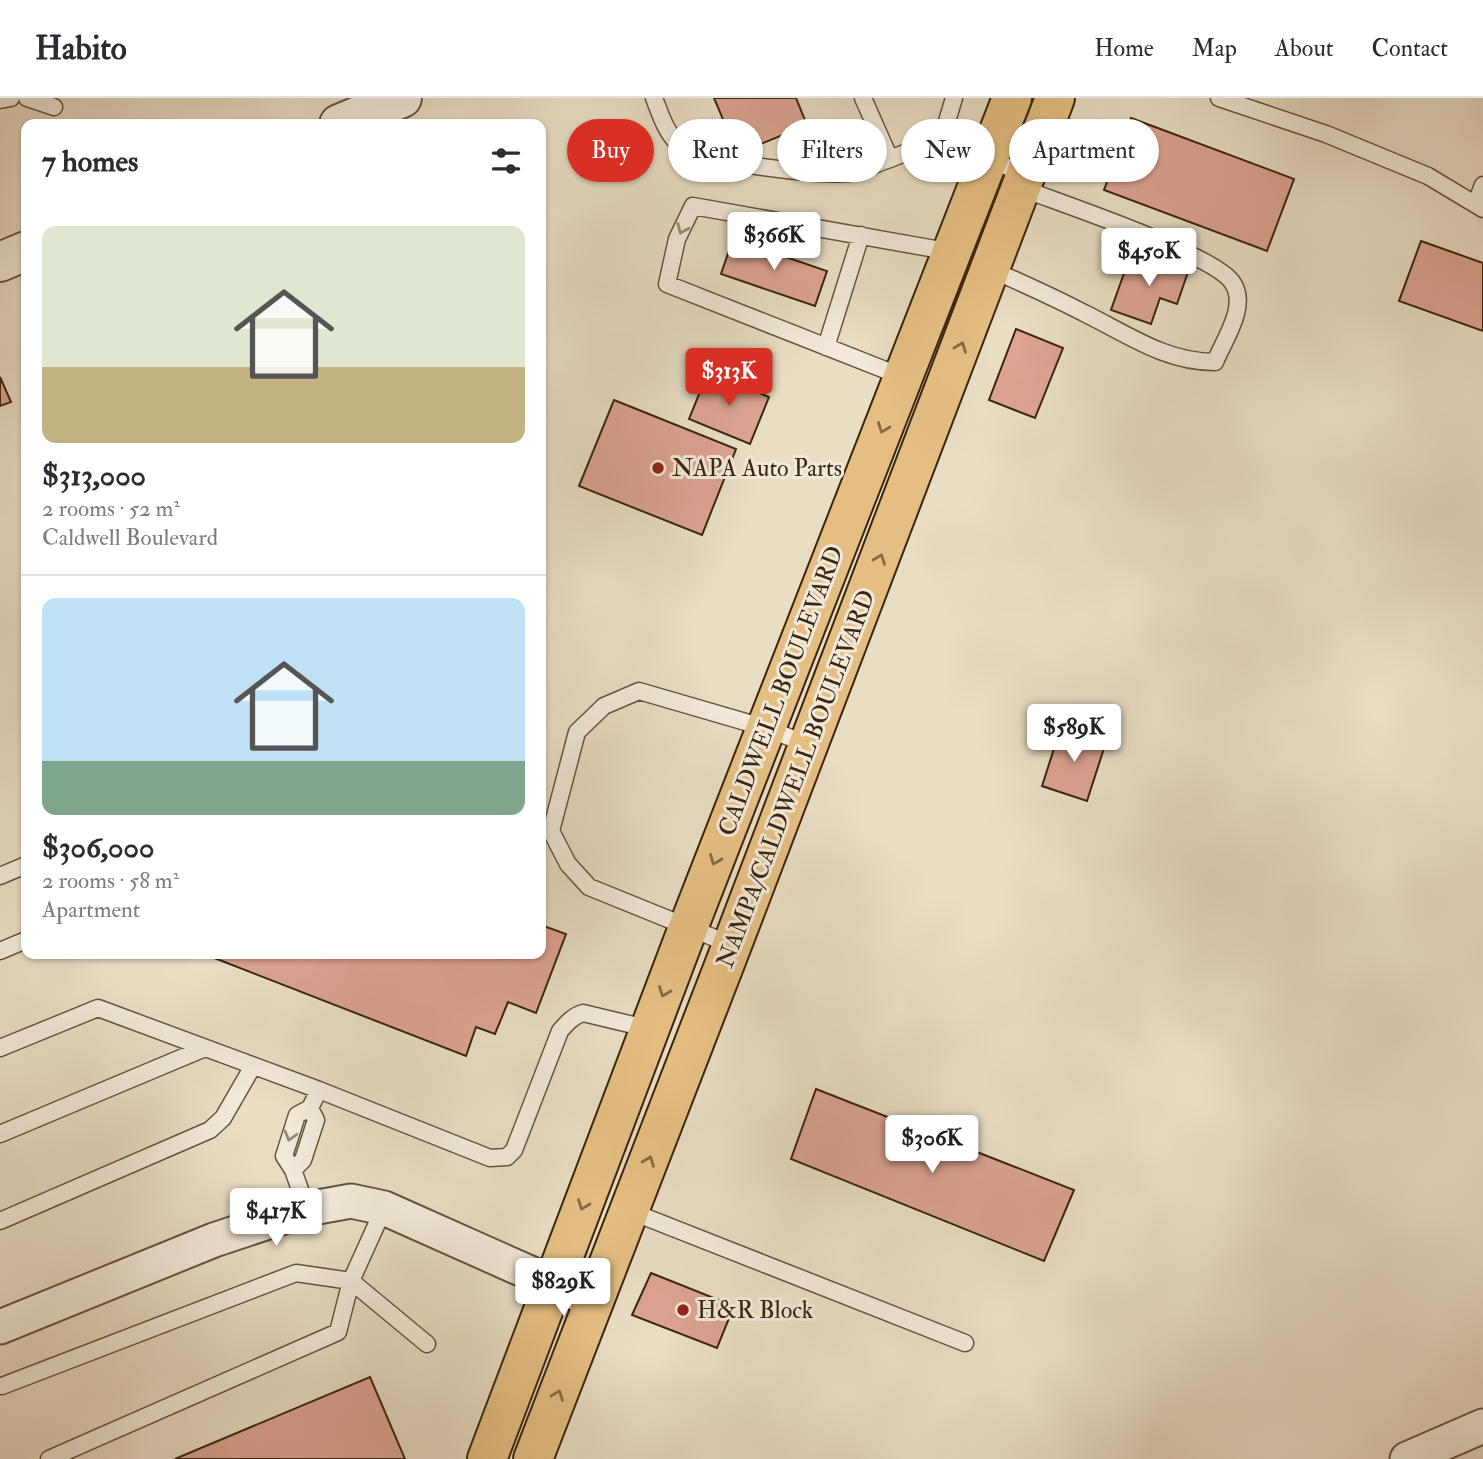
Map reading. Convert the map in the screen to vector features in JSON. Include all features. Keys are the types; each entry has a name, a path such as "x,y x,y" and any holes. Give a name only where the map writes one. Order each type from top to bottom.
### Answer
{"main road":[{"name":"CALDWELL BOULEVARD","path":"995,141 1012,98"},
{"name":"NAMPA/CALDWELL BOULEVARD","path":"1047,119 1055,98"},
{"name":"CALDWELL BOULEVARD","path":"553,1284 766,728 821,650 903,377 979,182"},
{"name":"NAMPA/CALDWELL BOULEVARD","path":"533,1459 808,746 821,650 990,269 1024,182"},
{"path":"486,1459 553,1284"}],"street":[{"path":"352,119 402,98"},
{"path":"0,262 21,253"},
{"path":"0,1327 214,1240 307,1209 351,1201 384,1208 595,1302"},
{"path":"1407,1459 1483,1426"}],"lane":[{"path":"0,100 11,98"},
{"path":"27,98 54,107"},
{"path":"653,98 664,124 679,145 704,156 804,173 852,173 901,155"},
{"path":"863,98 890,159"},
{"path":"948,119 954,98"},
{"path":"1219,98 1326,134 1428,176 1479,206 1483,185"},
{"path":"990,269 1085,313 1134,340 1172,357 1196,362 1215,362 1239,307 1233,282 1220,271 1186,252 1026,182"},
{"path":"903,377 667,284 677,239 693,206 952,252"},
{"path":"826,347 861,235"},
{"path":"732,945 589,887 568,864 551,831 578,732 604,706 639,691 766,728 808,746"},
{"path":"0,876 21,867"},
{"path":"0,951 21,942"},
{"path":"0,1048 98,1008 319,1090 490,1158 507,1157 514,1150 560,1031 576,1015 583,1013 650,1029"},
{"path":"0,1134 205,1048"},
{"path":"0,1221 210,1130 223,1118 253,1066"},
{"path":"307,1209 293,1171 284,1156 297,1115 310,1108 319,1090"},
{"path":"50,1459 338,1332 351,1281 384,1208"},
{"path":"630,1211 965,1343"},
{"path":"1,1386 296,1273 351,1281 428,1344"}],"building":[{"path":"714,98 796,98 805,119 777,119 777,137 763,143 763,119 723,119"},
{"path":"1159,128 1294,179 1267,251 1104,190 1107,182 1159,182"},
{"path":"733,239 827,271 815,306 721,274"},
{"path":"1421,241 1483,263 1483,331 1399,301"},
{"path":"1146,253 1189,269 1177,304 1160,298 1151,324 1111,310 1127,265 1140,270"},
{"path":"1016,329 1063,348 1035,418 989,400"},
{"path":"708,372 769,397 750,444 689,419"},
{"path":"0,377 11,402 0,406"},
{"name":"NAPA Auto Parts","path":"614,400 736,449 702,535 579,486"},
{"path":"1061,727 1106,742 1087,801 1042,786"},
{"path":"546,927 566,934 536,1013 508,1002 495,1034 476,1027 466,1056 217,959 546,959"},
{"path":"816,1089 1074,1190 1044,1261 791,1159"},
{"name":"H&R Block","path":"651,1273 734,1306 717,1348 632,1315"},
{"path":"370,1377 405,1459 175,1459"}],"place":[{"name":"NAPA Auto Parts","path":"658,468"},
{"name":"H&R Block","path":"683,1310"}]}
